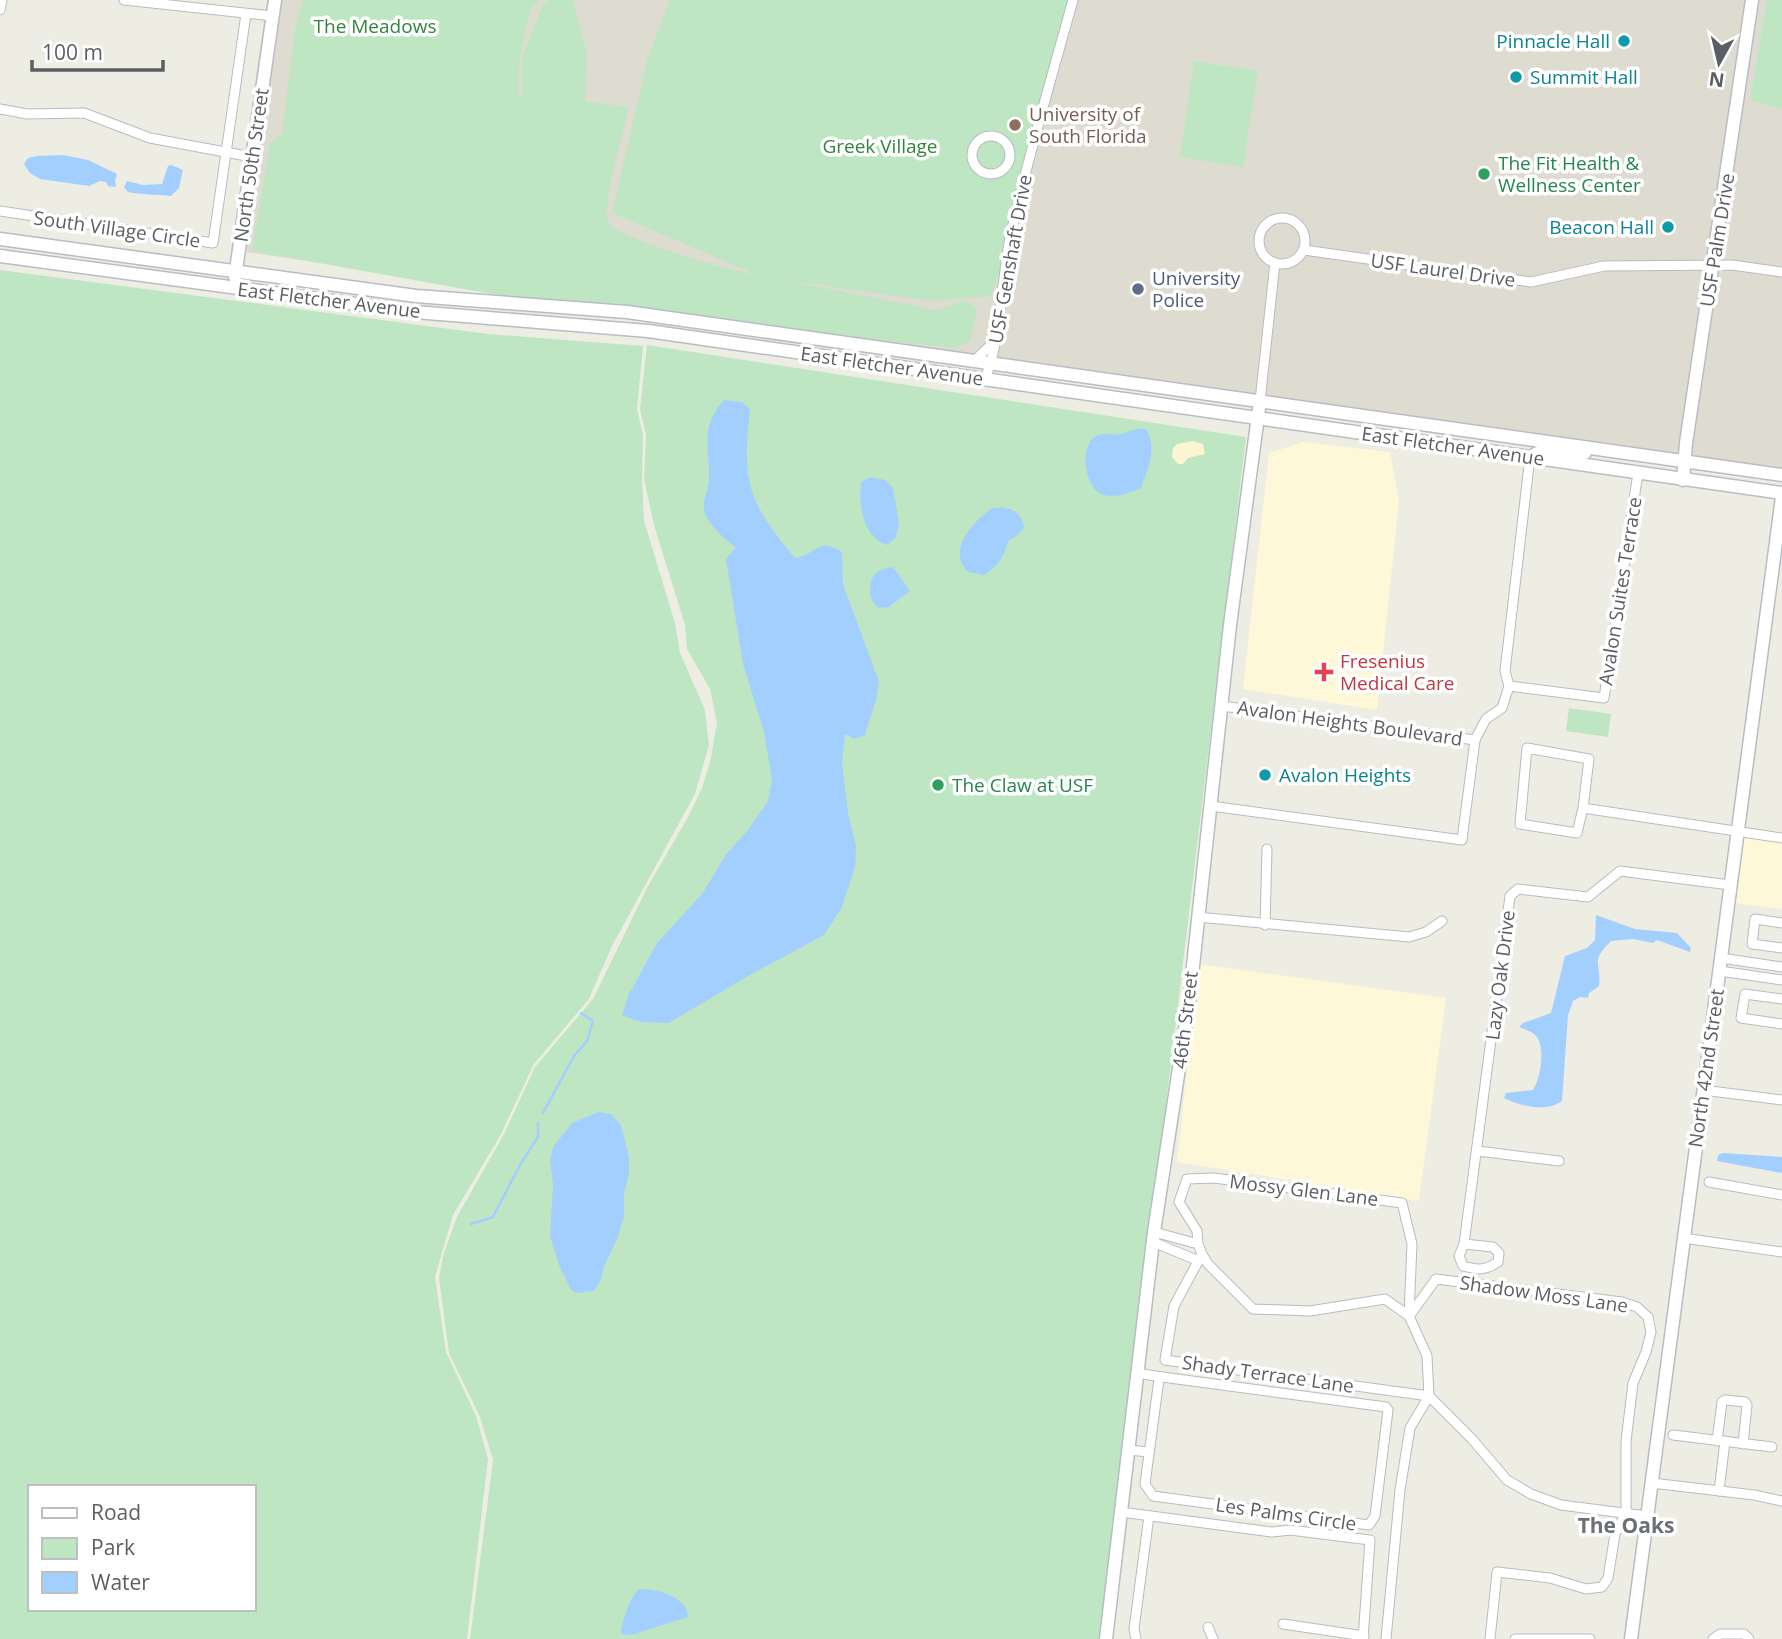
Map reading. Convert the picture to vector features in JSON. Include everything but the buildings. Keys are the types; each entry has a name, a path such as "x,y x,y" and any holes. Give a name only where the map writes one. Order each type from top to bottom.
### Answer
{"main road":[{"name":"North 50th Street","path":"233,288 275,0"},
{"name":"USF Palm Drive","path":"1683,480 1752,0"},
{"name":"East Fletcher Avenue","path":"0,239 416,296 627,312 973,362 992,360 1782,475"},
{"name":"East Fletcher Avenue","path":"0,256 415,312 648,331 1782,495"},
{"name":"46th Street","path":"1106,1639 1154,1237 1189,1003 1231,613 1260,401"},
{"path":"1530,457 1543,450 1565,453 1610,450"},
{"name":"North 42nd Street","path":"1631,1639 1782,495"}],"street":[{"path":"0,10 2,0"},
{"path":"124,0 272,16"},
{"name":"USF Genshaft Drive","path":"985,379 992,360 1010,240 1028,162 1073,0"},
{"name":"South Village Circle","path":"0,211 213,243 246,14"},
{"path":"0,109 27,114 84,113 150,138 252,158"},
{"path":"999,137 1006,144 1010,159 1000,172 987,174 976,167 972,152 981,138 999,137"},
{"path":"1010,159 1028,162"},
{"path":"1283,217 1298,223 1306,237 1304,250 1291,263 1275,263 1263,254 1260,233 1269,221 1283,217"},
{"name":"USF Laurel Drive","path":"1304,250 1531,282 1604,266 1713,266"},
{"path":"1260,401 1275,263"},
{"path":"1713,266 1732,265 1782,272"},
{"path":"973,362 995,341"},
{"path":"1509,686 1505,671 1530,457"},
{"name":"Avalon Suites Terrace","path":"1509,686 1604,698 1638,473"},
{"name":"Avalon Heights Boulevard","path":"1222,706 1475,740 1486,719 1502,709 1509,686"},
{"path":"1211,806 1462,840 1475,740"},
{"path":"1527,748 1589,759 1583,808 1577,833 1520,824 1527,748"},
{"path":"1583,808 1782,838"},
{"path":"1265,925 1267,849"},
{"name":"Lazy Oak Drive","path":"1464,1244 1510,896 1518,889 1588,897 1620,871 1730,885"},
{"path":"1197,917 1409,937 1426,932 1441,921"},
{"path":"1782,923 1755,919 1752,944 1782,948"},
{"path":"1720,965 1782,967"},
{"path":"1720,965 1782,979"},
{"path":"1782,999 1745,994 1741,1018 1782,1024"},
{"path":"1703,1090 1782,1100"},
{"path":"1478,1151 1559,1161"},
{"name":"Mossy Glen Lane","path":"1199,1260 1197,1231 1179,1202 1186,1179 1214,1178 1402,1203 1412,1244 1409,1317"},
{"path":"1712,1182 1782,1195"},
{"path":"1154,1237 1198,1244"},
{"path":"1154,1237 1208,1265 1253,1308 1310,1311 1385,1299 1409,1317 1427,1356 1429,1396 1410,1428 1401,1490 1387,1639"},
{"path":"1683,1238 1782,1252"},
{"name":"Shady Terrace Lane","path":"1199,1260 1174,1306 1165,1360 1429,1396"},
{"name":"Shadow Moss Lane","path":"1409,1317 1436,1279 1622,1302 1637,1307 1648,1317 1651,1332 1633,1383 1626,1441 1626,1513"},
{"name":"Les Palms Circle","path":"1137,1373 1386,1407 1388,1410 1375,1516 1369,1525 1153,1496 1145,1484 1159,1379 1162,1377"},
{"path":"1429,1396 1472,1439 1507,1480 1531,1494 1561,1505 1647,1516"},
{"path":"1719,1491 1722,1402 1725,1400 1745,1402 1747,1405 1742,1444"},
{"path":"1673,1435 1772,1447"},
{"path":"1128,1450 1149,1452"},
{"path":"1652,1483 1782,1501"},
{"path":"1121,1512 1272,1532 1290,1530 1370,1540"},
{"path":"1490,1639 1497,1572 1550,1578 1586,1589 1602,1587 1608,1578 1615,1534 1626,1513"},
{"path":"1136,1639 1134,1629 1149,1516"},
{"path":"1283,1624 1364,1637 1369,1525"},
{"path":"1208,1628 1213,1639"},
{"path":"1713,1639 1720,1634 1744,1634 1749,1639"},
{"path":"1515,1639 1590,1639"}],"shaded area":[{"name":"University of South Florida","path":"267,0 1782,0 1782,471 231,250"},
{"path":"1303,442 1390,452 1399,501 1377,710 1243,689 1269,453"},
{"path":"1743,838 1782,843 1782,909 1734,903"},
{"path":"1198,964 1446,998 1419,1201 1177,1162"}],"green space":[{"path":"303,0 540,0 530,9 520,57 518,94 529,95 522,93 522,58 543,4 549,0 576,0 573,3 587,53 585,101 582,101 629,107 612,175 606,214 611,227 682,256 757,275 612,213 648,57 670,0 1070,0 992,296 931,301 778,279 936,310 966,300 977,309 970,342 952,348 503,296 252,251 270,143 282,134 296,23"},
{"path":"1767,0 1782,0 1782,109 1750,100"},
{"path":"1194,61 1258,71 1243,167 1180,157"},
{"path":"0,270 488,334 643,346 637,409 643,435 644,521 675,623 680,653 705,710 709,745 695,794 612,946 589,999 534,1064 500,1136 453,1215 435,1277 446,1352 476,1416 488,1459 467,1639 0,1639"},
{"path":"647,345 1246,437 1102,1639 470,1639 493,1460 480,1417 449,1353 439,1278 443,1256 457,1217 504,1134 535,1067 593,999 647,888 688,817 702,788 717,723 710,689 687,649 685,625 654,525 644,479 646,435 640,410"},
{"path":"1569,708 1611,714 1608,737 1566,731"}],"sand":[{"path":"1192,441 1203,444 1205,454 1188,458 1183,464 1178,464 1172,457 1173,448 1177,444"}],"water":[{"path":"63,155 88,160 117,174 116,187 100,181 89,186 40,179 30,173 24,164 28,158"},
{"path":"168,166 183,170 179,188 171,196 128,192 124,187 127,181 143,185 162,184"},
{"path":"724,400 742,402 750,409 747,455 751,490 779,538 795,558 822,546 842,552 843,584 879,682 865,735 854,739 845,734 842,763 848,813 856,846 855,868 841,909 824,935 669,1023 640,1022 622,1015 628,996 657,943 702,894 727,853 748,830 768,801 772,779 764,732 743,664 726,559 736,547 714,528 704,509 709,484 709,428 716,410"},
{"path":"1146,429 1152,451 1141,488 1125,494 1103,495 1094,488 1087,474 1086,457 1090,442 1101,434 1121,434"},
{"path":"870,477 885,480 893,488 899,523 896,537 887,545 872,535 864,519 860,500 861,482"},
{"path":"992,508 1013,510 1020,517 1024,528 1009,540 1000,560 990,571 984,575 968,572 962,564 961,546 970,529"},
{"path":"893,567 910,591 889,607 879,608 872,598 871,581 879,571"},
{"path":"1596,915 1635,929 1677,933 1691,948 1690,952 1657,940 1653,943 1633,939 1611,941 1598,959 1599,986 1589,993 1588,998 1580,997 1573,1001 1568,1015 1562,1101 1556,1105 1541,1107 1525,1106 1504,1098 1506,1093 1533,1090 1536,1085 1541,1065 1540,1044 1535,1035 1519,1027 1551,1013 1565,956 1587,948 1595,940"},
{"path":"599,1112 611,1114 621,1125 629,1157 624,1216 601,1280 594,1291 577,1293 571,1290 559,1265 550,1236 553,1183 550,1160 553,1147 572,1123"},
{"path":"1723,1153 1782,1157 1782,1173 1717,1161 1718,1155"},
{"path":"639,1589 662,1592 677,1599 687,1610 688,1617 623,1635 621,1630 627,1608"}],"waterway":[{"path":"543,1113 574,1056 587,1041 593,1021 581,1013"},
{"path":"471,1224 493,1217 538,1137 538,1123"}],"place":[{"name":"Pinnacle Hall","path":"1624,41"},
{"name":"Summit Hall","path":"1516,77"},
{"name":"University of South Florida","path":"1015,125"},
{"name":"The Fit Health & Wellness Center","path":"1484,174"},
{"name":"Beacon Hall","path":"1668,227"},
{"name":"University Police","path":"1138,289"},
{"name":"Fresenius Medical Care","path":"1324,672"},
{"name":"Avalon Heights","path":"1265,775"},
{"name":"The Claw at USF","path":"938,785"}],"district":[{"name":"The Oaks","path":"1626,1526"}],"park label":[{"name":"The Meadows","path":"375,26"},
{"name":"Greek Village","path":"880,146"}]}
